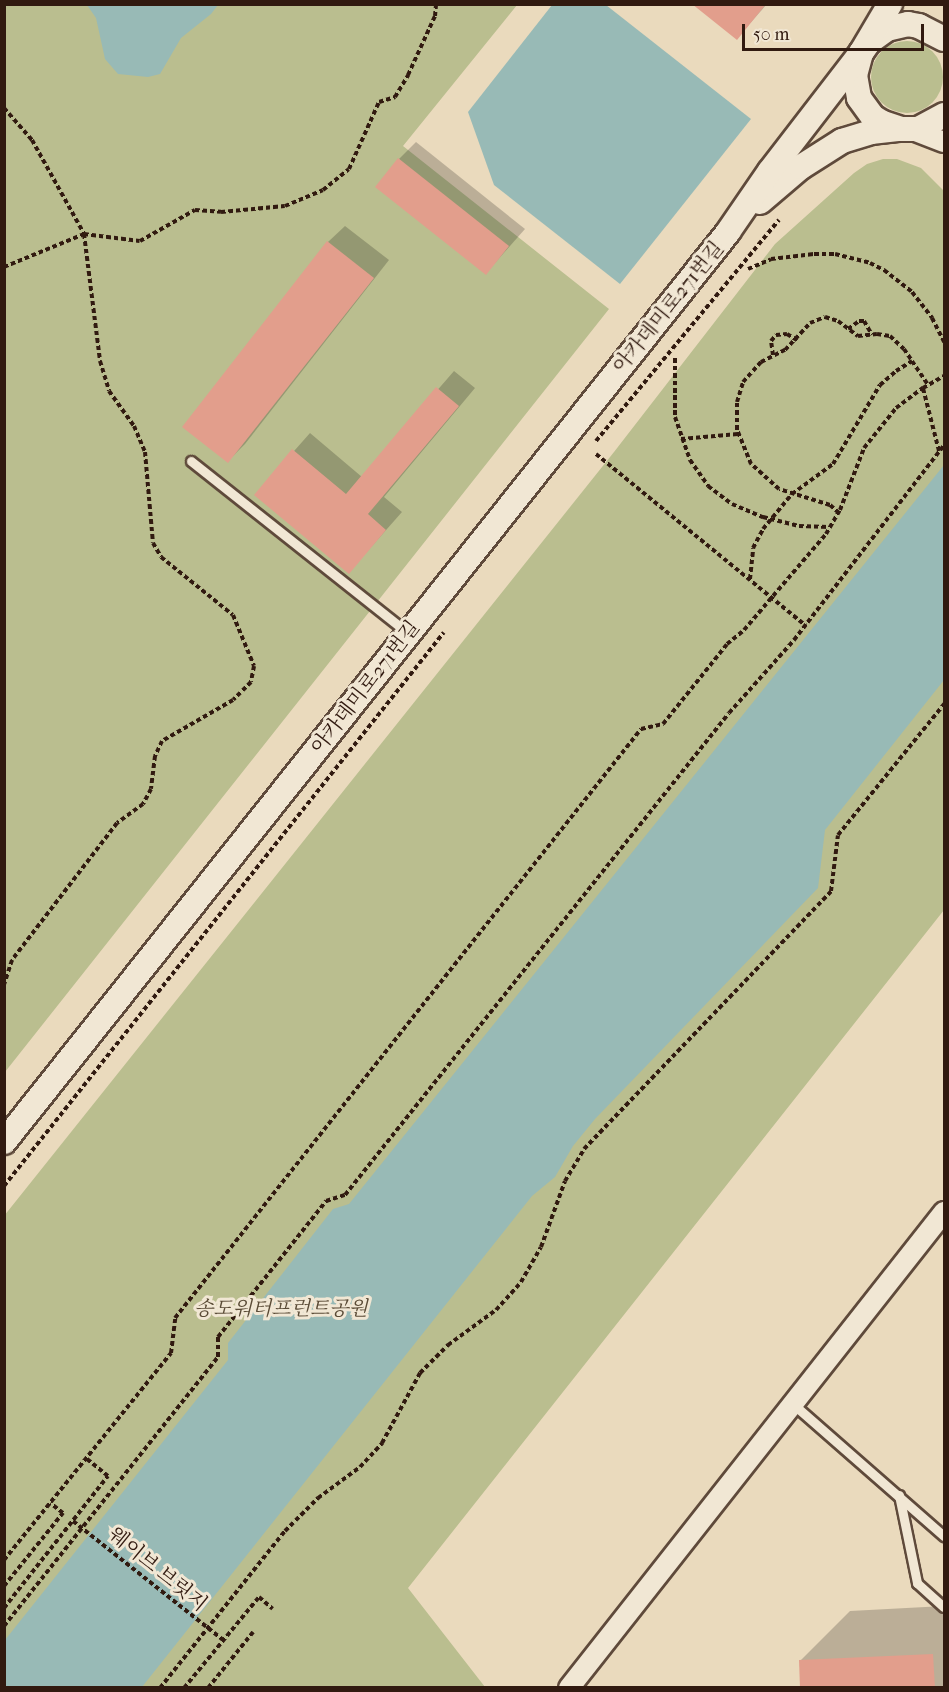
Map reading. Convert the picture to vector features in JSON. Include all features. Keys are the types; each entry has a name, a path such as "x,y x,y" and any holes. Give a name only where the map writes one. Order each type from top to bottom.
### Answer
{"street":[{"path":"890,4 861,53 855,75 859,98 873,117 883,123 945,142"},
{"path":"728,232 770,171 877,35 897,26 919,26 945,39"},
{"path":"728,232 785,180 842,141 871,132 928,125 945,115"},
{"name":"아카데미로271번길","path":"4,1142 728,232"},
{"path":"569,1688 945,1212"}],"lane":[{"path":"191,461 408,633"},
{"path":"793,1404 945,1536"},
{"path":"899,1495 917,1583 945,1607"}],"path":[{"path":"4,267 84,234 140,241 195,210 220,212 285,206 323,190 349,169 379,102 395,97 408,75 435,16 436,4"},
{"path":"4,108 32,141 84,234 100,361 109,391 134,426 145,452 153,543 161,557 232,615 254,666 251,682 233,700 162,741 155,756 151,789 143,804 117,824 12,960 4,984"},
{"path":"595,441 782,216"},
{"path":"748,269 771,259 814,254 835,254 870,264 884,270 912,292 932,318 945,342"},
{"path":"839,513 830,505 779,489 757,470 747,456 738,434 738,402 743,382 755,366 785,350 797,340 806,326 819,317 831,317 858,336 884,334 896,340 928,386"},
{"path":"848,329 859,321 864,321 872,335"},
{"path":"772,355 771,341 776,335 787,334 797,340"},
{"path":"675,358 675,417 690,460 708,486 732,504 770,519 799,526 830,527"},
{"path":"750,579 753,548 770,519 792,494 833,464 873,394 896,371 912,361"},
{"path":"4,1560 171,1353 175,1318 641,729 663,724 727,644 744,630 830,527 839,513 864,448 896,408 923,388 945,376"},
{"path":"923,388 939,451"},
{"path":"681,439 738,434"},
{"path":"4,1626 218,1357 218,1337 326,1201 345,1195 729,713 806,626 945,445"},
{"path":"596,454 806,626"},
{"path":"4,1186 450,624"},
{"path":"160,1688 285,1532 318,1498 372,1455 392,1429 420,1373 448,1345 496,1310 521,1282 541,1247 565,1181 584,1149 831,891 838,835 945,704"},
{"path":"4,1608 108,1476 86,1458"},
{"path":"4,1586 63,1513 51,1503"},
{"name":"웨이브 브릿지","path":"73,1521 223,1640"},
{"path":"184,1688 259,1597 273,1609"},
{"path":"208,1688 253,1632"}],"green space":[{"path":"5,5 517,5 403,146 609,309 5,1072"},
{"path":"907,41 927,47 937,57 943,77 937,97 927,107 907,113 887,107 877,97 871,77 877,57 887,47"},
{"name":"송도워터프런트공원","path":"883,159 897,159 921,168 944,191 944,910 408,1588 485,1687 5,1687 4,1216 614,452 775,244 854,173 867,164"}],"water":[{"path":"87,5 218,5 211,14 181,38 160,74 148,77 118,74 105,59 96,18"},
{"path":"552,5 606,5 751,119 620,284 494,185 468,112"},
{"path":"944,465 944,680 825,830 818,888 595,1119 573,1146 555,1177 532,1196 142,1687 5,1687 5,1640 228,1360 228,1343 333,1209 349,1204"}],"building":[{"path":"692,4 766,4 737,40"},
{"path":"398,158 509,246 486,275 375,187"},
{"path":"327,241 374,278 228,463 182,427"},
{"path":"436,387 459,406 368,514 386,530 349,574 254,495 292,449 346,494"},
{"path":"933,1654 935,1688 800,1688 799,1660"}]}
